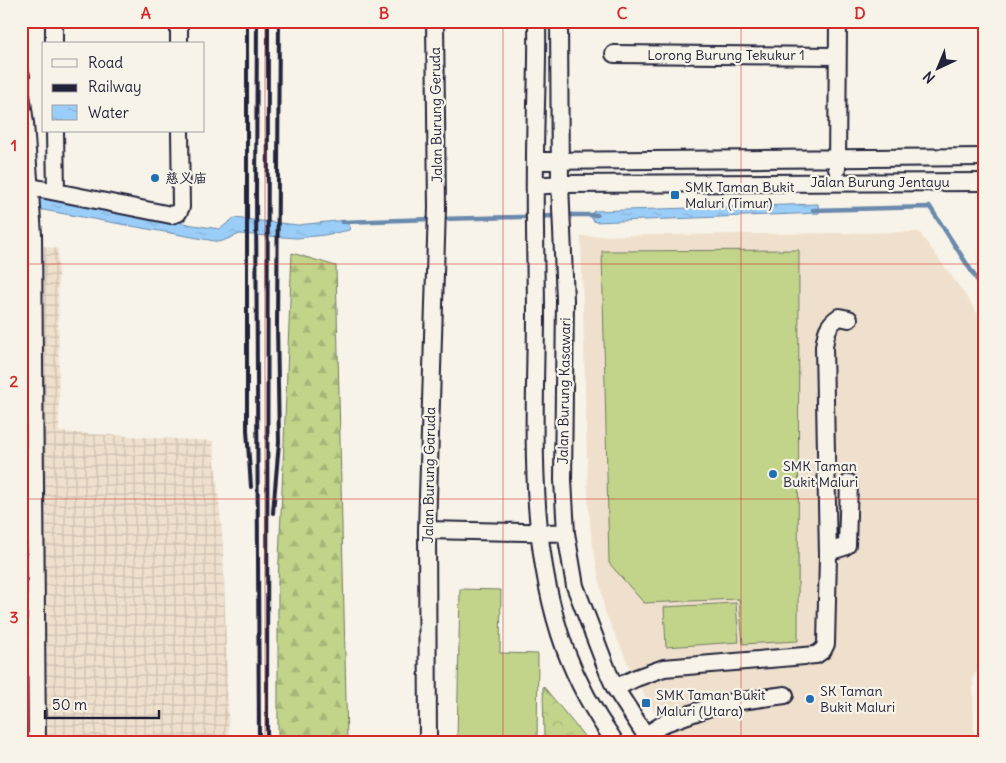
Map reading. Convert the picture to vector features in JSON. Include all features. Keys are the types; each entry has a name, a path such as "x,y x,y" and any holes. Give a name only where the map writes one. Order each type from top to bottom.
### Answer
{"street":[{"path":"54,21 54,42"},
{"path":"179,21 180,42"},
{"name":"Jalan Burung Geruda","path":"435,21 437,208"},
{"name":"Jalan Burung Kasawari","path":"537,21 535,241 536,487 539,532 547,582 565,650 585,692 615,742"},
{"name":"Jalan Burung Kasawari","path":"559,21 560,184 564,236 565,300 563,480 566,533 575,586 594,639 616,688 648,738"},
{"path":"838,21 838,182"},
{"name":"Lorong Burung Tekukur 1","path":"614,54 837,56"},
{"path":"21,75 21,94 34,235 28,421 37,742"},
{"path":"55,132 56,192"},
{"path":"31,188 171,215 178,213 181,207 180,132"},
{"name":"Jalan Burung Jentayu","path":"535,161 985,157"},
{"name":"Jalan Burung Jentayu","path":"535,186 560,184 985,182"},
{"name":"Jalan Burung Garuda","path":"428,742 427,530 437,208"},
{"path":"616,688 636,678 664,668 816,655 823,650 826,644 828,556 824,347 827,329 831,322 839,317 849,319"},
{"path":"828,556 830,551 847,545 849,483"},
{"path":"427,530 566,533"},
{"path":"648,738 665,723 719,704 785,695"}],"shaded area":[{"name":"SMK Taman Bukit Maluri","path":"919,232 985,325 985,661 973,677 974,742 677,742 653,709 635,679 605,612 591,535 588,499 581,236"},
{"path":"21,241 58,249 59,432 213,441 223,543 229,742 21,742"}],"green space":[{"path":"799,250 798,641 743,644 739,599 644,603 609,563 602,251"},
{"path":"292,253 336,266 347,742 278,742 278,584"},
{"path":"460,589 501,590 500,653 538,654 537,742 457,742"},
{"path":"736,603 739,642 666,647 664,607"},
{"path":"543,686 589,742 544,742"}],"water":[{"path":"21,191 220,229 234,218 298,225 346,220 350,230 297,238 240,234 220,242 21,206"},
{"path":"818,204 819,213 595,222 591,214 594,211"}],"waterway":[{"path":"813,210 930,207 985,292"},
{"path":"565,215 597,215"},
{"path":"440,219 557,216"},
{"path":"343,222 432,219"}],"railway":[{"path":"247,21 247,430 251,487"},
{"path":"257,21 259,742"},
{"path":"267,742 268,21"},
{"path":"273,513 279,442 277,326 279,21"}],"place":[{"name":"慈义庙","path":"155,178"},
{"name":"SMK Taman Bukit Maluri (Timur)","path":"675,195"},
{"name":"SMK Taman Bukit Maluri","path":"773,474"},
{"name":"SK Taman Bukit Maluri","path":"810,699"},
{"name":"SMK Taman Bukit Maluri (Utara)","path":"646,703"}]}
